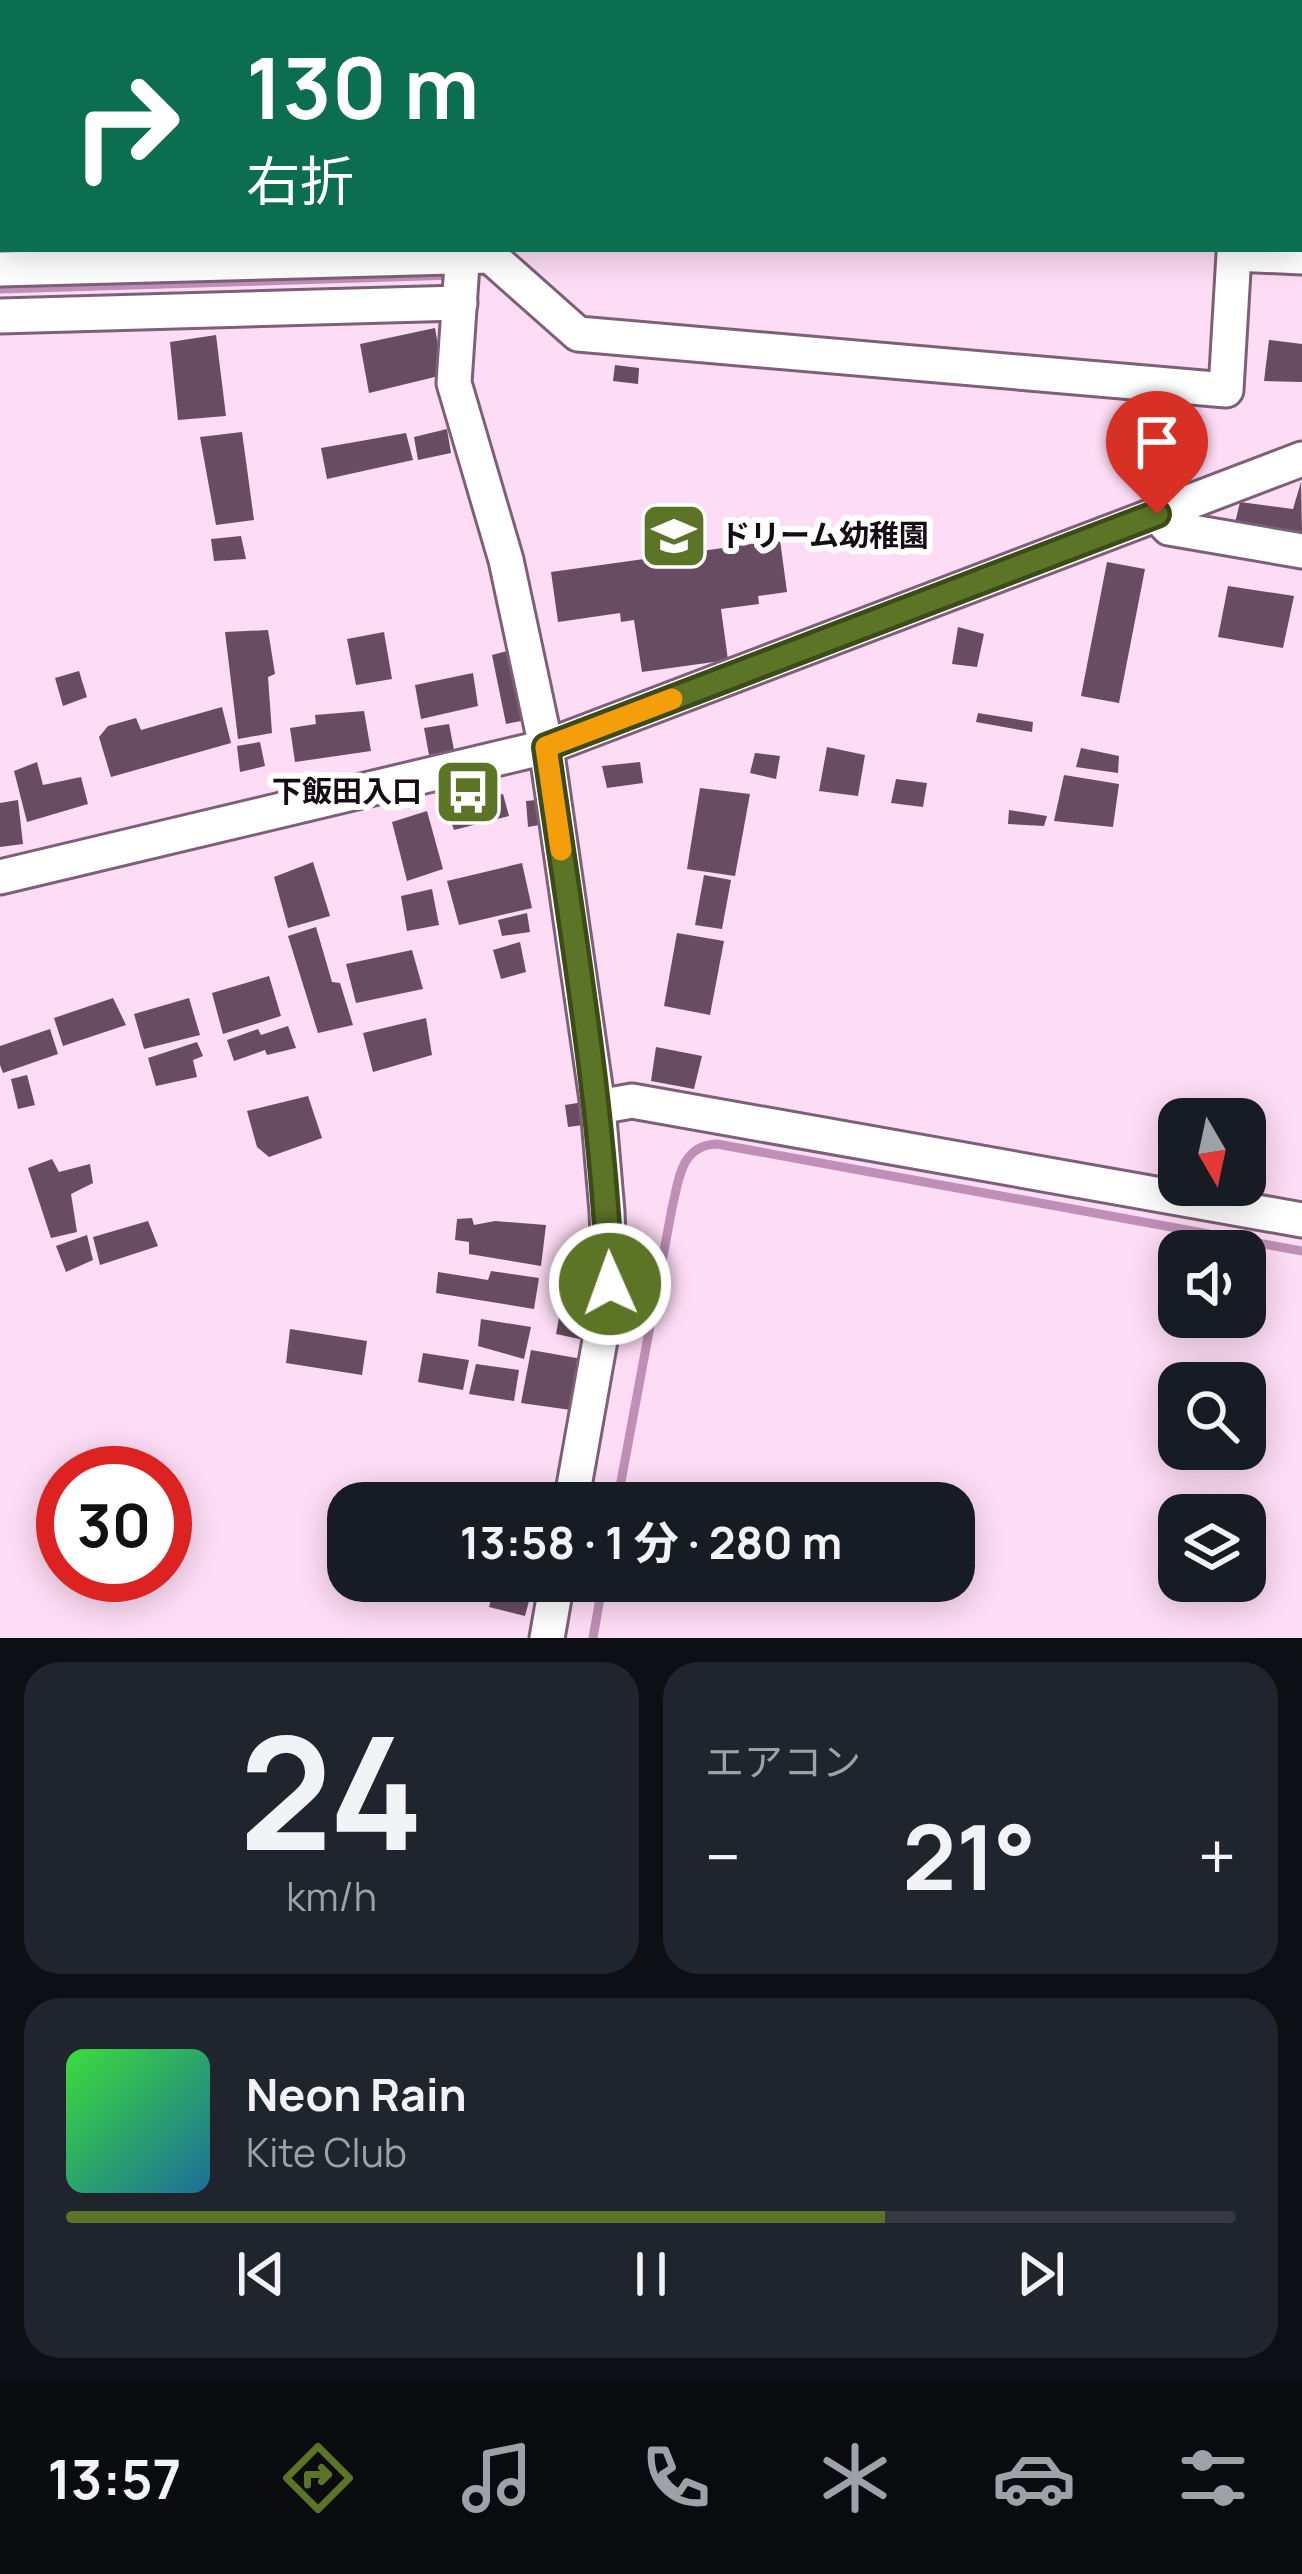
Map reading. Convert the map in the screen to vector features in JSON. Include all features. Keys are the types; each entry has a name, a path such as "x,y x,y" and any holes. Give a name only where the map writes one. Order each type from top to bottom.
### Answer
{"street":[{"path":"0,316 462,274 490,256 578,334 1226,390 1234,254 1302,257"},
{"path":"0,269 462,274"},
{"path":"462,274 454,383 506,560 546,747 598,1107 608,1212 610,1284 575,1482"},
{"path":"0,877 546,747 1302,459"},
{"path":"1157,514 1169,528 1302,551"},
{"path":"598,1107 632,1101 1302,1220"},
{"path":"547,1638 553,1602"}],"building":[{"path":"435,328 443,375 369,393 360,344"},
{"path":"216,335 226,416 178,420 170,342"},
{"path":"1269,340 1302,344 1302,382 1264,381"},
{"path":"615,365 639,368 638,384 613,381"},
{"path":"447,429 451,453 418,460 414,437"},
{"path":"242,432 254,520 216,525 200,437"},
{"path":"406,433 413,460 327,479 321,448"},
{"path":"1128,436 1177,441 1175,475 1126,472"},
{"path":"1301,482 1302,532 1235,523 1240,502 1293,509"},
{"path":"241,536 246,559 214,561 211,539"},
{"path":"780,540 787,592 758,596 759,604 721,609 728,660 642,672 634,620 621,622 620,613 558,622 551,572"},
{"path":"1107,562 1145,569 1119,703 1081,696"},
{"path":"1228,586 1294,596 1283,648 1218,637"},
{"path":"958,627 984,634 977,667 952,664"},
{"path":"268,630 275,674 268,677 272,733 238,739 225,632"},
{"path":"384,632 392,679 356,685 347,639"},
{"path":"515,649 531,719 506,724 492,655"},
{"path":"79,671 87,697 63,706 55,678"},
{"path":"473,673 478,706 421,719 415,685"},
{"path":"222,707 231,743 111,777 99,737 108,726 136,718 141,730"},
{"path":"364,711 371,751 295,762 290,728 316,724 315,715"},
{"path":"978,713 1033,722 1032,732 976,722"},
{"path":"449,724 454,750 429,755 424,728"},
{"path":"260,742 265,766 240,772 237,746"},
{"path":"827,747 865,755 858,796 819,791"},
{"path":"1081,748 1119,756 1118,773 1076,767"},
{"path":"755,753 780,756 776,779 750,773"},
{"path":"37,762 43,785 81,777 88,804 27,822 14,771"},
{"path":"640,762 643,783 607,788 602,766"},
{"path":"1064,775 1119,784 1113,827 1054,821"},
{"path":"896,779 927,783 923,807 891,803"},
{"path":"700,788 750,794 735,876 687,869"},
{"path":"503,794 509,816 454,830 446,807"},
{"path":"546,799 550,823 528,827 526,801"},
{"path":"18,800 23,844 0,847 0,803"},
{"path":"1009,810 1047,816 1044,826 1008,824"},
{"path":"427,811 443,869 407,881 392,822"},
{"path":"313,862 330,916 288,928 274,877"},
{"path":"522,863 532,908 459,925 447,881"},
{"path":"704,875 731,880 722,929 695,925"},
{"path":"432,889 439,925 407,931 401,896"},
{"path":"527,913 530,932 502,936 498,920"},
{"path":"316,927 332,982 340,983 353,1025 318,1033 288,936"},
{"path":"677,933 724,941 710,1015 664,1006"},
{"path":"520,942 526,972 501,979 493,950"},
{"path":"412,950 423,989 356,1003 346,964"},
{"path":"269,976 281,1016 223,1034 212,993"},
{"path":"113,998 126,1025 63,1046 54,1018"},
{"path":"189,998 200,1035 144,1049 134,1014"},
{"path":"426,1018 432,1055 373,1072 363,1033"},
{"path":"288,1026 296,1048 267,1055 265,1050 234,1061 227,1040 258,1029 261,1035"},
{"path":"50,1029 58,1054 3,1073 0,1046"},
{"path":"197,1042 203,1056 193,1060 197,1077 156,1086 148,1058"},
{"path":"656,1047 702,1056 694,1089 651,1081"},
{"path":"27,1075 35,1105 18,1109 11,1079"},
{"path":"308,1096 322,1138 269,1157 257,1147 247,1111"},
{"path":"590,1101 591,1124 568,1127 565,1105"},
{"path":"52,1159 59,1172 90,1164 93,1183 71,1194 77,1232 51,1238 28,1168"},
{"path":"472,1218 474,1225 495,1221 546,1225 541,1266 469,1254 469,1242 455,1240 457,1219"},
{"path":"148,1221 158,1246 100,1265 93,1237"},
{"path":"87,1235 93,1260 66,1272 56,1246"},
{"path":"491,1271 539,1278 534,1309 436,1293 438,1272 488,1280"},
{"path":"565,1285 598,1291 589,1341 556,1334"},
{"path":"481,1319 531,1327 524,1359 478,1346"},
{"path":"290,1329 367,1341 362,1375 286,1363"},
{"path":"531,1350 582,1359 571,1410 521,1403"},
{"path":"423,1353 469,1360 463,1390 418,1382"},
{"path":"476,1364 519,1370 514,1401 469,1394"},
{"path":"490,1602 529,1602 525,1616 489,1607"}],"waterway":[{"path":"0,289 455,275"},
{"path":"621,1482 677,1186 689,1157 705,1146 717,1144 1302,1251"},
{"path":"593,1638 599,1602"}],"slow traffic":[{"path":"561,850 546,747 672,699"}],"place":[{"name":"ドリーム幼稚園","path":"674,536"},
{"name":"下飯田入口","path":"468,792"}],"route":[{"path":"610,1284 598,1107 546,747 1157,514"}]}
